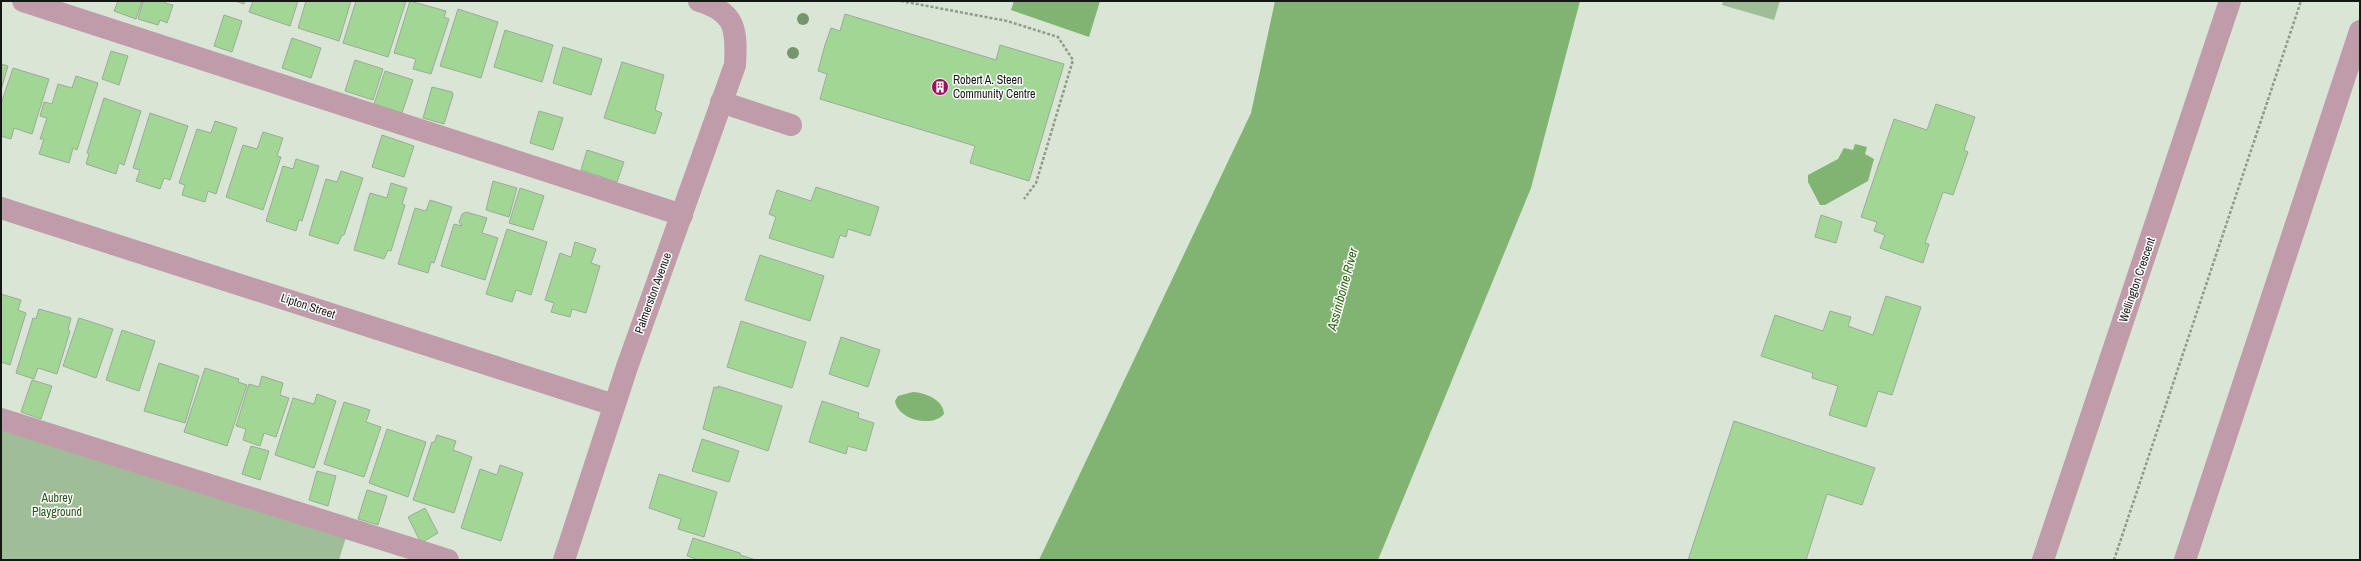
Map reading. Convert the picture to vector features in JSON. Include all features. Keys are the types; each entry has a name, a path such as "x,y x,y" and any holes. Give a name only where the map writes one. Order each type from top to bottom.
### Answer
{"street":[{"path":"23,1 682,215"},
{"name":"Palmerston Avenue","path":"564,560 614,405 735,65 736,38 729,18 722,10 699,1"},
{"name":"Wellington Crescent","path":"2043,560 2230,1"},
{"path":"2185,560 2360,31"},
{"path":"721,102 791,125"},
{"name":"Lipton Street","path":"1,208 614,405"},
{"path":"1,419 448,560"}],"path":[{"path":"901,1 1007,21 1058,36 1066,48 1073,60 1036,183 1024,199"},
{"path":"2114,560 2301,1"}],"green space":[{"path":"1723,1 1780,1 1774,20 1722,5"},
{"name":"Aubrey Playground","path":"1,430 346,537 339,560 1,560"}],"water":[{"path":"1014,1 1100,1 1089,37 1011,10"},
{"name":"Assiniboine River","path":"1275,1 1580,1 1531,188 1378,560 1039,560 1251,113"},
{"path":"1855,144 1867,147 1865,154 1874,159 1868,181 1825,205 1820,205 1808,182 1808,175 1838,159 1844,148 1853,150"},
{"path":"913,392 928,395 933,398 940,404 944,414 932,421 924,421 916,420 902,413 897,408 895,401 898,396"}],"building":[{"path":"118,1 142,1 136,19 114,11"},
{"path":"143,1 165,1 165,3 173,5 167,23 160,20 158,25 138,19"},
{"path":"235,1 245,1 244,4"},
{"path":"253,1 298,1 290,26 249,12"},
{"path":"306,1 351,1 339,41 298,28"},
{"path":"356,1 406,1 388,57 343,43"},
{"path":"410,1 446,11 444,17 449,19 431,74 413,69 416,59 394,53"},
{"path":"458,9 498,22 481,78 440,66"},
{"name":"Robert A. Steen Community Centre","path":"845,14 996,60 1000,45 1064,64 1029,181 970,163 975,146 820,99 827,74 818,71 825,45 831,28 840,31"},
{"path":"224,15 242,21 232,52 214,46"},
{"path":"505,30 553,45 542,82 494,67"},
{"path":"292,38 321,48 311,78 282,68"},
{"path":"563,47 602,59 591,95 553,83"},
{"path":"111,51 128,56 119,85 102,79"},
{"path":"355,60 383,69 373,100 345,91"},
{"path":"622,62 664,75 655,110 662,113 655,134 604,118"},
{"path":"1,64 8,66 1,90"},
{"path":"13,68 49,79 32,134 14,128 11,139 1,136 1,104"},
{"path":"385,71 413,80 402,113 374,104"},
{"path":"76,76 98,83 77,150 73,148 69,163 39,154 44,139 40,139 47,118 40,116 44,102 52,104 58,84 72,88"},
{"path":"432,87 452,92 453,95 444,124 423,118"},
{"path":"104,98 141,111 124,165 119,163 116,174 86,164 89,154 87,153"},
{"path":"1936,104 1975,117 1964,150 1968,152 1953,195 1943,192 1925,243 1929,244 1923,263 1880,248 1885,235 1874,231 1877,222 1861,217 1894,119 1927,130"},
{"path":"539,111 563,118 553,150 530,143"},
{"path":"150,113 188,126 170,180 164,178 160,189 136,181 140,170 133,168"},
{"path":"215,121 237,128 216,194 208,191 205,202 182,195 185,185 179,183 197,129 211,133"},
{"path":"263,132 283,138 277,156 281,157 263,210 226,197 243,145 257,149"},
{"path":"382,135 414,146 404,177 372,167"},
{"path":"587,150 624,162 617,182 581,170"},
{"path":"296,159 319,166 302,221 299,220 296,231 266,221 283,166 293,169"},
{"path":"341,171 363,178 344,235 342,235 338,244 309,235 326,179 337,182"},
{"path":"493,181 517,188 509,217 486,210"},
{"path":"391,183 407,188 402,204 405,205 391,251 388,250 384,259 354,250 370,193 387,198"},
{"path":"816,187 879,207 870,236 848,229 846,237 840,235 833,258 769,238 776,217 769,214 777,190 811,201"},
{"path":"520,188 544,196 533,230 509,223"},
{"path":"430,200 452,207 434,263 431,262 428,273 398,264 415,208 426,211"},
{"path":"466,212 487,218 482,233 498,238 485,280 441,266 454,224 462,226 459,222 462,214"},
{"path":"1821,215 1842,222 1836,243 1815,237"},
{"path":"507,229 547,242 531,295 516,290 512,302 486,294"},
{"path":"575,242 596,249 591,263 600,266 586,313 572,309 570,317 551,312 554,303 545,300 560,253 571,257"},
{"path":"760,255 824,276 810,321 745,300"},
{"path":"1,294 21,300 18,310 26,313 10,365 1,362"},
{"path":"1886,296 1921,307 1892,395 1878,391 1866,427 1829,415 1838,386 1812,378 1813,373 1761,356 1775,315 1823,331 1830,311 1851,317 1848,326 1873,335"},
{"path":"39,309 71,318 68,330 70,331 57,374 38,368 34,379 16,373 33,318 36,319"},
{"path":"79,318 113,329 96,378 63,366"},
{"path":"741,321 806,342 792,388 727,367"},
{"path":"122,330 155,341 139,391 106,380"},
{"path":"841,337 880,350 868,387 829,374"},
{"path":"159,363 199,376 185,423 144,411"},
{"path":"205,368 239,379 238,382 247,385 227,446 184,432"},
{"path":"262,376 283,383 280,395 289,398 276,437 264,433 260,446 243,440 246,429 236,426 249,384 259,387"},
{"path":"32,380 52,386 41,419 21,412"},
{"path":"718,386 782,406 768,451 703,429 714,387 718,388"},
{"path":"317,394 336,401 314,468 275,455 293,398 314,404"},
{"path":"822,401 859,413 858,418 874,423 866,451 848,446 846,454 809,442"},
{"path":"344,402 370,410 366,422 381,427 364,477 324,464"},
{"path":"1734,421 1875,468 1862,505 1827,494 1806,560 1688,560"},
{"path":"387,429 426,442 408,497 369,483"},
{"path":"437,435 456,441 453,450 472,457 454,513 413,500 432,442 434,443"},
{"path":"702,439 739,451 729,482 692,471"},
{"path":"251,446 269,451 260,480 242,474"},
{"path":"500,465 523,473 501,541 461,528 480,469 497,475"},
{"path":"317,471 336,476 328,506 309,500"},
{"path":"659,474 717,492 704,537 678,529 681,519 649,508"},
{"path":"367,490 387,496 378,525 358,519"},
{"path":"425,508 438,533 421,543 408,517"},
{"path":"693,538 740,553 740,555 756,560 699,560 687,556"}],"place":[{"name":"Robert A. Steen Community Centre","path":"940,87"}]}
